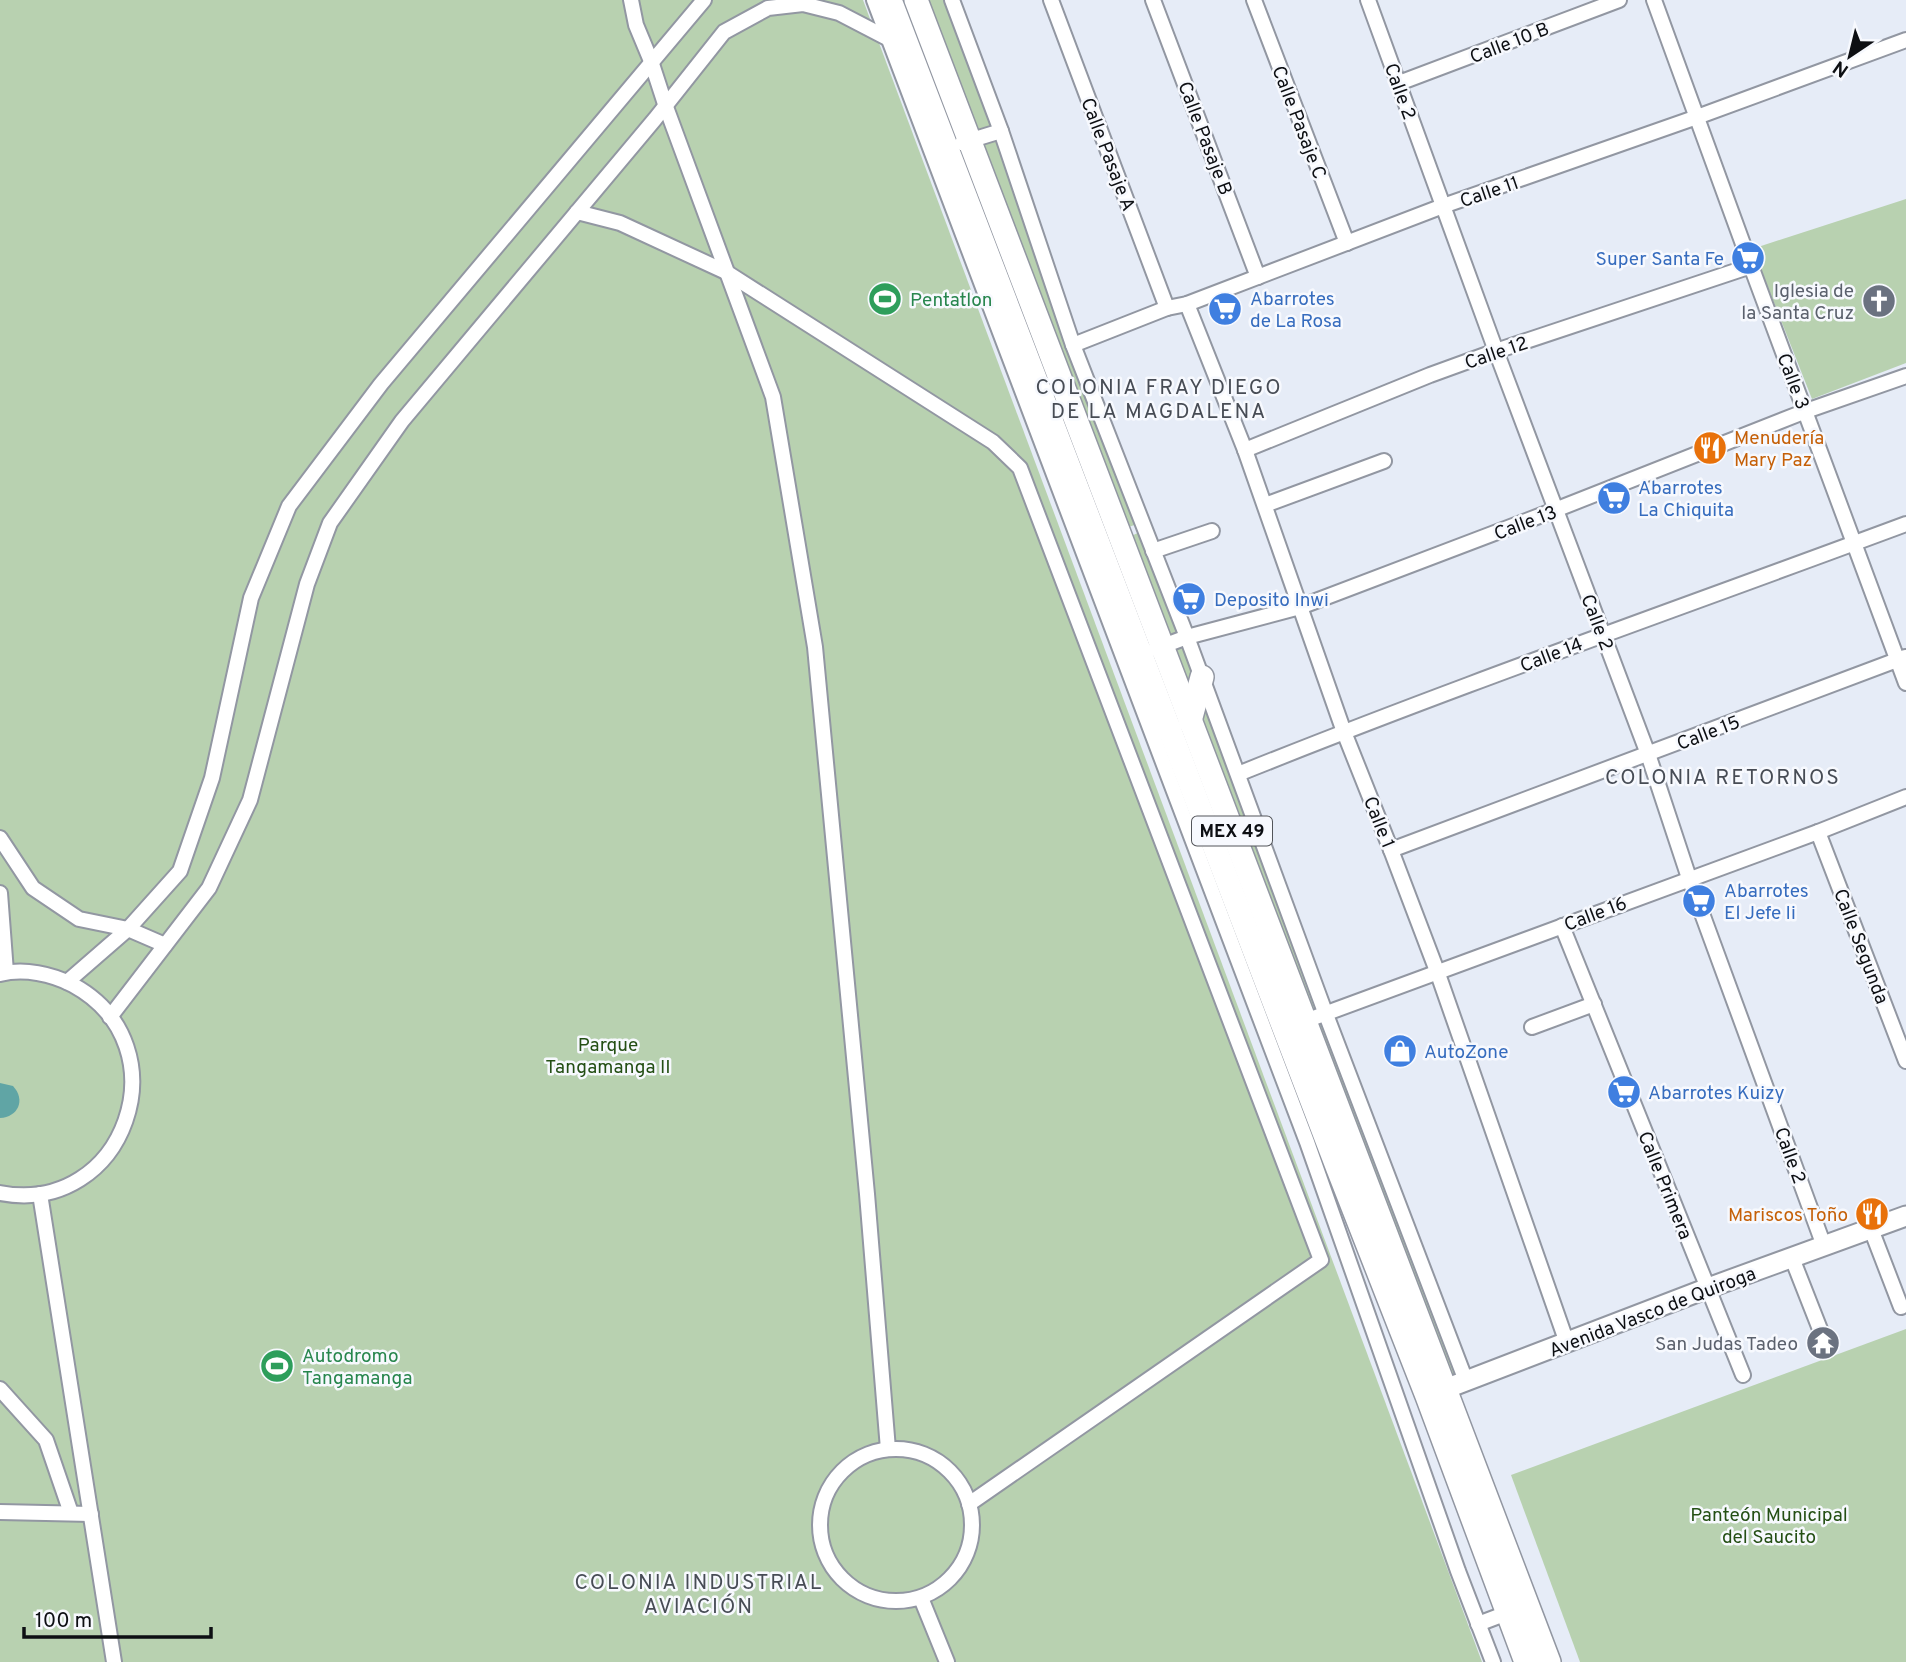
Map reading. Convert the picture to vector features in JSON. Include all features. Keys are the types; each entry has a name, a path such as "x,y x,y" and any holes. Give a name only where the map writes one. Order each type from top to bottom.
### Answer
{"main road":[{"name":"MEX 49","path":"890,0 1090,547 1190,720 1246,926"},
{"name":"MEX 49","path":"916,0 1119,536 1151,650 1246,926 1293,1025 1338,1168 1421,1402 1469,1483 1549,1662"},
{"path":"1190,720 1202,677"},
{"name":"MEX 49","path":"1338,1168 1380,1223 1415,1316 1421,1402"},
{"name":"Avenida Vasco de Quiroga","path":"1421,1402 1466,1381 1708,1288 1906,1216"},
{"name":"MEX 49","path":"1469,1483 1507,1613 1526,1662"}],"street":[{"path":"631,0 636,25 773,397 815,647 867,1194 888,1449"},
{"path":"67,982 128,929 180,871 212,778 251,598 289,506 381,384 704,0"},
{"path":"874,0 1090,547 1246,926 1338,1168 1379,1154"},
{"path":"952,0 1001,131 1073,345 1187,637 1325,1012 1466,1381"},
{"name":"Calle Pasaje A","path":"1051,0 1167,308"},
{"name":"Calle Pasaje B","path":"1153,0 1258,276"},
{"name":"Calle Pasaje C","path":"1254,0 1347,243"},
{"name":"Calle 2","path":"1368,0 1555,510 1648,754 1689,878 1824,1246"},
{"name":"Calle 10 B","path":"1399,83 1619,0"},
{"name":"Calle 3","path":"1654,0 1854,544 1902,658 1906,683"},
{"path":"110,1017 209,888 250,800 307,584 330,523 402,421 666,107 724,32 766,4 803,5 839,13 910,52"},
{"name":"Calle 11","path":"1073,345 1443,206 1698,117 1906,40"},
{"path":"946,149 1001,131"},
{"path":"577,212 620,223 726,272 993,442 1020,468 1321,1260 969,1504"},
{"name":"Calle 12","path":"1245,450 1496,351 1751,266"},
{"name":"Calle 1","path":"1187,304 1245,450 1344,732 1437,971 1567,1343"},
{"name":"Calle 13","path":"1151,650 1187,637 1300,607 1805,411 1906,376"},
{"path":"1265,505 1384,461"},
{"name":"Calle 14","path":"1238,775 1344,732 1906,524"},
{"path":"1090,547 1143,527"},
{"path":"1153,551 1212,530"},
{"name":"Calle 15","path":"1391,850 1902,658"},
{"name":"Calle 16","path":"1293,1025 1818,832 1906,797"},
{"name":"Calle Segunda","path":"1818,832 1906,1061"},
{"path":"0,838 33,888 79,919 128,929 165,945"},
{"path":"0,893 3,973 37,973 67,982 98,1002 124,1041 132,1069 132,1098 124,1127 109,1153 88,1174 62,1188 40,1194 0,1193"},
{"path":"1246,926 1288,912"},
{"name":"Calle Primera","path":"1562,926 1743,1374"},
{"path":"1532,1027 1594,1004"},
{"path":"40,1194 114,1662"},
{"path":"1380,1223 1403,1215"},
{"path":"1871,1229 1901,1307"},
{"path":"1792,1258 1825,1342"},
{"path":"1415,1316 1438,1308"},
{"path":"0,1389 46,1440 71,1513"},
{"path":"1421,1402 1478,1624 1493,1662"},
{"path":"888,1449 904,1449 925,1455 944,1466 960,1483 969,1504 972,1517 971,1537 966,1557 955,1574 940,1588 921,1598 901,1602 876,1599 854,1590 836,1573 824,1552 819,1528 821,1507 830,1487 843,1470 860,1457 888,1449"},
{"path":"0,1511 91,1514"},
{"path":"921,1598 947,1662"},
{"path":"1478,1624 1507,1613"}],"green space":[{"name":"Parque Tangamanga II","path":"0,0 863,0 1482,1662 0,1662"},
{"path":"923,0 947,0 997,132 974,135"},
{"path":"996,137 1141,523 1125,528 977,143"},
{"path":"1906,199 1906,363 1812,399 1754,252 1761,246"},
{"path":"1142,531 1181,635 1168,639 1127,538"},
{"path":"1185,642 1197,676 1190,702 1170,648"},
{"path":"1203,691 1460,1376 1447,1381 1196,716"},
{"name":"Panteón Municipal del Saucito","path":"1906,1329 1906,1662 1580,1662 1511,1475"}],"shaded area":[{"path":"0,1083 13,1086 19,1102 11,1115 0,1118"}],"place":[{"name":"Super Santa Fe","path":"1748,258"},
{"name":"Pentatlon","path":"885,299"},
{"name":"Iglesia de la Santa Cruz","path":"1879,301"},
{"name":"Abarrotes de La Rosa","path":"1225,309"},
{"name":"Menudería Mary Paz","path":"1710,448"},
{"name":"Abarrotes La Chiquita","path":"1614,498"},
{"name":"Deposito Inwi","path":"1189,599"},
{"name":"Abarrotes El Jefe Ii","path":"1699,901"},
{"name":"AutoZone","path":"1400,1051"},
{"name":"Abarrotes Kuizy","path":"1624,1092"},
{"name":"Mariscos Toño","path":"1872,1214"},
{"name":"San Judas Tadeo","path":"1823,1343"},
{"name":"Autodromo Tangamanga","path":"277,1366"}],"district":[{"name":"COLONIA FRAY DIEGO DE LA MAGDALENA","path":"1159,399"},
{"name":"COLONIA RETORNOS","path":"1723,777"},
{"name":"COLONIA INDUSTRIAL AVIACIÓN","path":"699,1594"}]}
